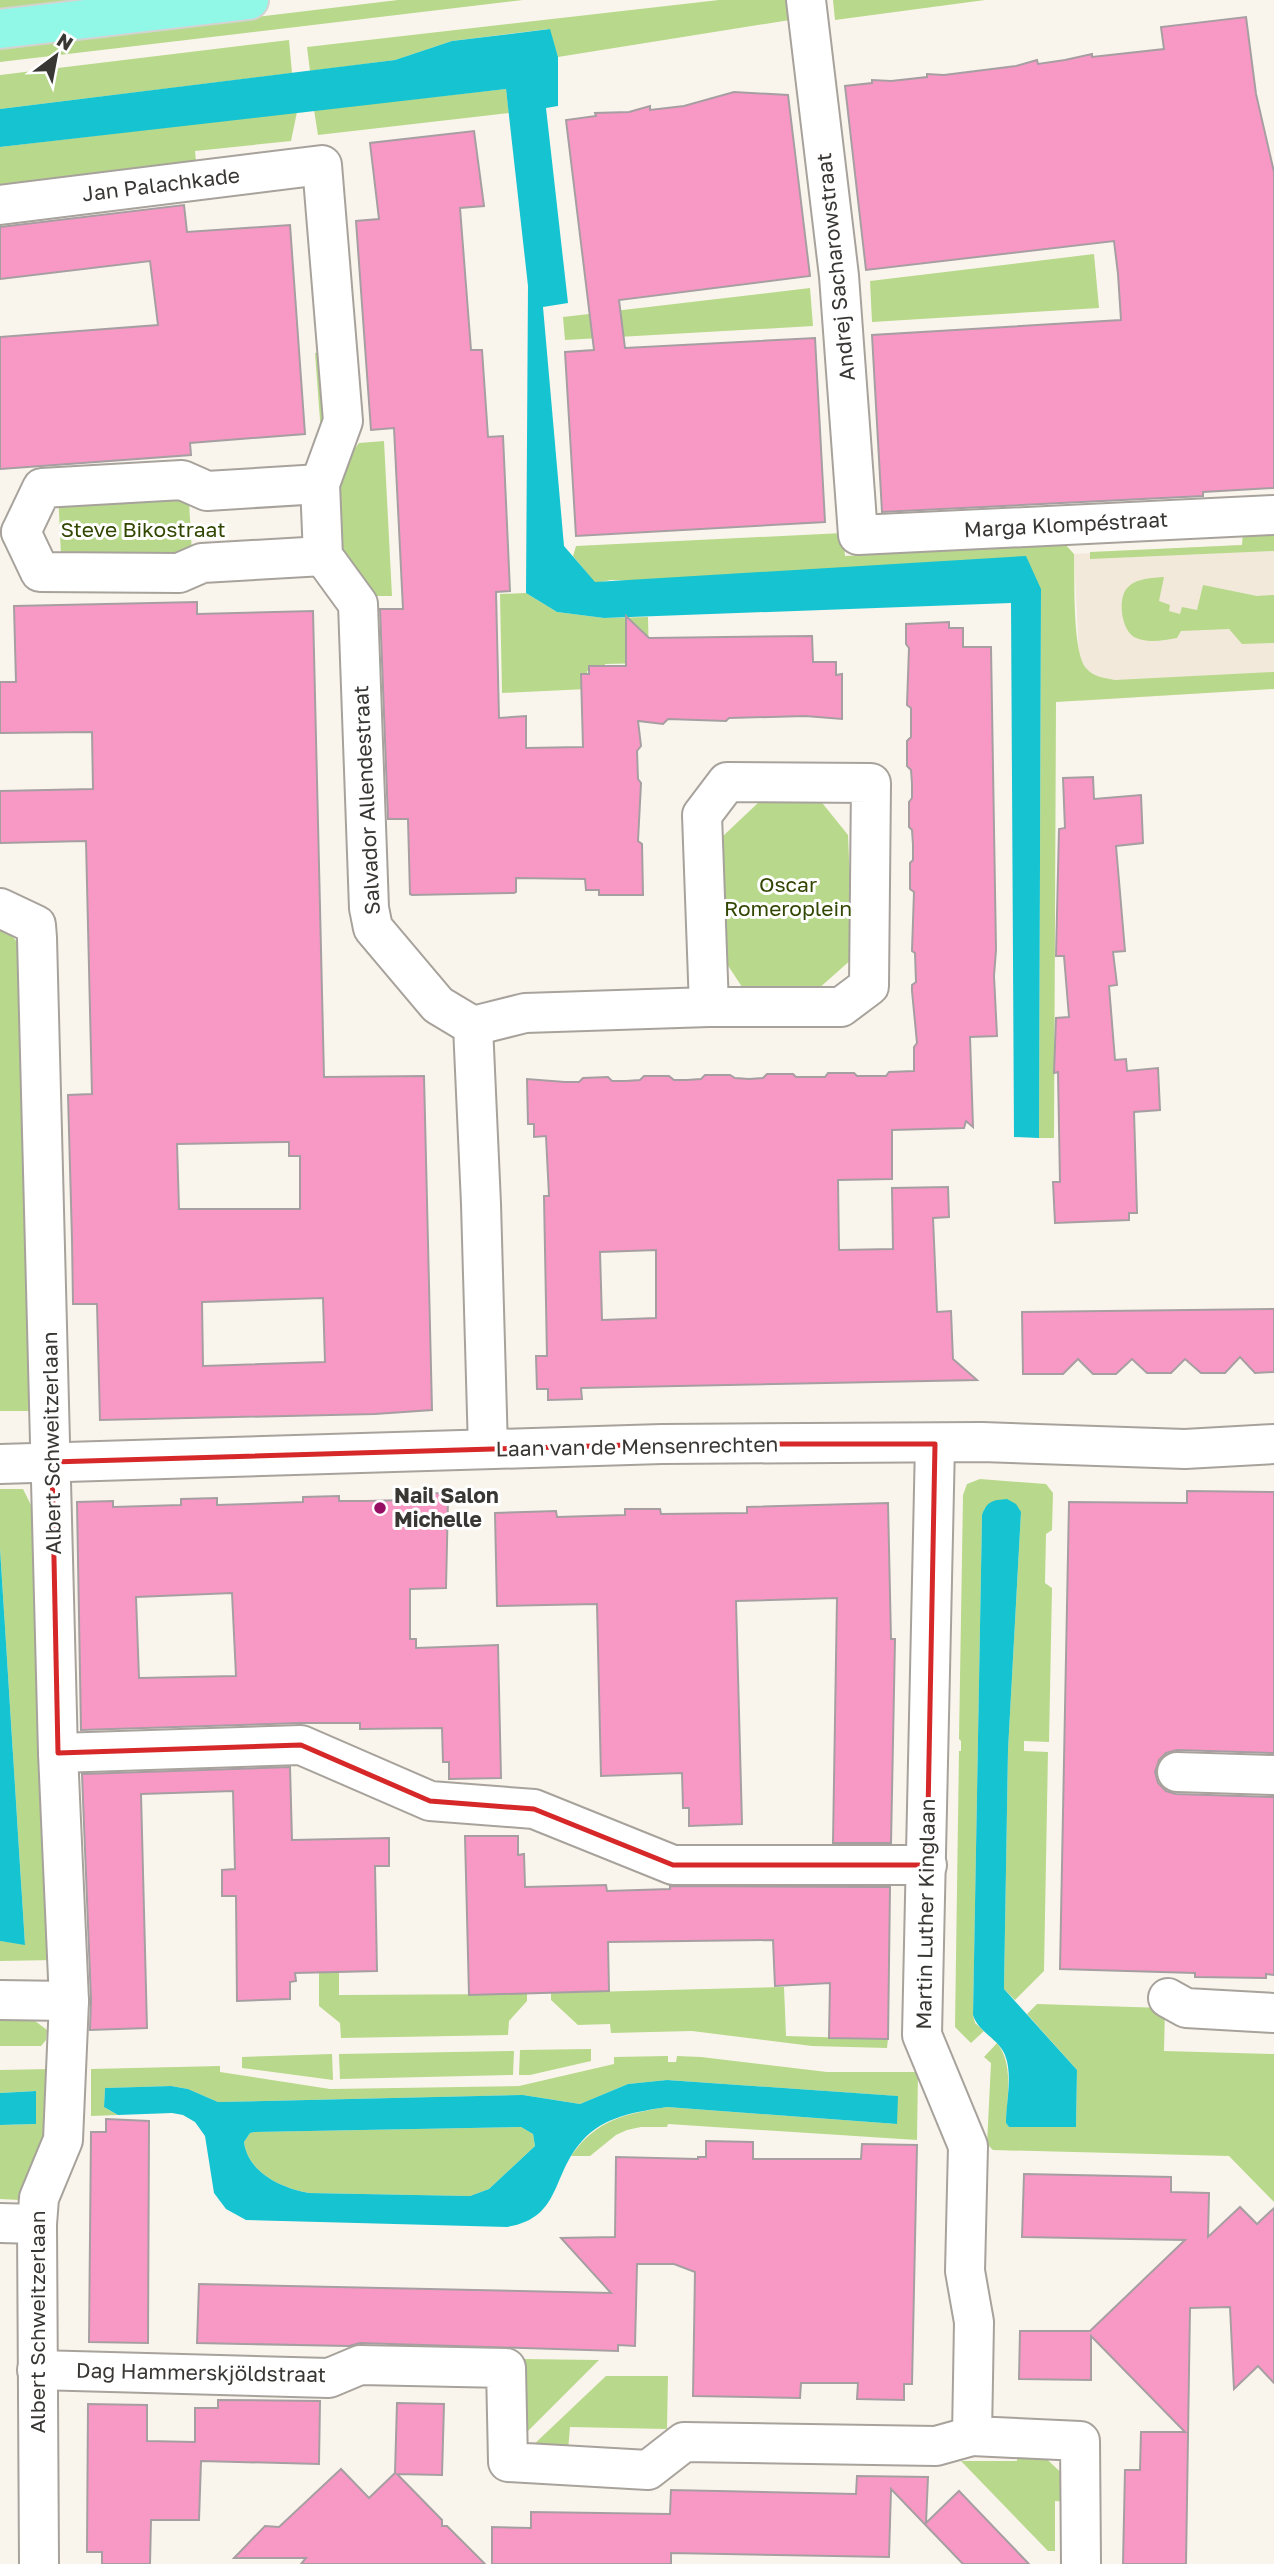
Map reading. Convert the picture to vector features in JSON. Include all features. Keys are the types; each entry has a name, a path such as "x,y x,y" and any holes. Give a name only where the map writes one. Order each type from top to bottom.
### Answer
{"main road":[{"path":"0,29 249,0"}],"street":[{"name":"Andrej Sacharowstraat","path":"806,0 839,276 858,535"},
{"name":"Jan Palachkade","path":"0,205 322,165 343,421 320,484"},
{"path":"182,480 207,491 320,484 323,556 202,563 179,573 40,572 7,534 42,488 182,480"},
{"name":"Marga Klompéstraat","path":"858,535 1274,515"},
{"name":"Salvador Allendestraat","path":"323,556 358,604 369,908 373,928 438,1005 473,1026"},
{"path":"488,1449 482,1217 473,1026 525,1013 709,1007 841,1007 869,986 871,783 727,782 702,815 709,1007"},
{"name":"Albert Schweitzerlaan","path":"0,908 36,925 37,937 58,1753 69,2001 63,2140 39,2198 19,2224 37,2370 39,2564"},
{"name":"Laan van de Mensenrechten","path":"0,1464 662,1444 1061,1444 1185,1449 1274,1444"},
{"name":"Martin Luther Kinglaan","path":"936,1444 922,2035 968,2146 965,2271 974,2322 972,2436"},
{"path":"58,1753 302,1745 430,1801 534,1809 673,1865 927,1865"},
{"path":"1177,1772 1274,1776"},
{"path":"1168,1998 1186,2008 1274,2013"},
{"path":"0,2000 69,2001"},
{"name":"Dag Hammerskjöldstraat","path":"37,2370 329,2378 360,2365 506,2368 508,2462 648,2470 684,2442 936,2446 972,2436"},
{"path":"972,2436 1080,2441 1081,2564"}],"highlighted area":[{"path":"662,1444 935,1444 927,1865 673,1865 534,1809 430,1801 301,1745 58,1753 52,1462"}],"shaded area":[{"path":"1274,543 1274,689 1081,701 1074,554"}],"green space":[{"path":"0,0 127,0 0,15"},
{"path":"398,0 523,0 0,62 0,48"},
{"path":"719,0 795,0 796,19 558,57 549,29 452,41 395,60 310,71 307,47"},
{"path":"833,0 985,0 835,20"},
{"path":"289,40 292,73 0,109 0,75"},
{"path":"506,89 509,113 318,135 314,110"},
{"path":"297,112 291,141 195,151 197,173 0,197 0,147"},
{"path":"1094,254 1099,308 872,322 870,281"},
{"path":"810,288 813,326 565,340 563,317"},
{"path":"331,351 336,431 321,433 315,353"},
{"path":"384,441 392,596 366,596 338,566 333,477 359,443"},
{"name":"Steve Bikostraat","path":"151,486 189,502 192,553 62,576 58,492"},
{"path":"1274,529 1274,551 1090,559 1090,552 1242,545 1243,531"},
{"path":"843,533 845,556 1064,543 1074,554 1078,647 1086,668 1099,677 1115,680 1274,672 1274,689 1056,702 1054,1138 1039,1138 1041,590 611,580 595,583 573,556 576,546"},
{"path":"1164,577 1159,601 1170,605 1169,611 1180,614 1182,607 1197,610 1203,585 1257,596 1274,595 1274,643 1242,644 1229,629 1181,631 1177,638 1161,640 1134,637 1123,621 1122,598 1125,592 1136,582"},
{"path":"526,593 557,612 604,618 648,617 649,663 605,664 605,670 587,671 587,689 502,693 500,594"},
{"name":"Oscar Romeroplein","path":"819,799 848,835 853,958 808,998 744,990 727,964 723,836 759,802"},
{"path":"0,923 20,946 38,1411 0,1411"},
{"path":"980,1479 1046,1484 1053,1493 1052,1530 1046,1534 1045,1583 1052,1588 1049,1742 1024,1741 1024,1751 1048,1752 1044,1971 1015,2000 1004,1989 1008,1750 1021,1512 985,1508 982,1515 973,2015 975,2023 984,2031 971,2043 955,2027 961,1751 959,1739 963,1495 967,1484"},
{"path":"0,1489 23,1489 33,1509 55,1960 0,1961 0,1941 25,1944 0,1548"},
{"path":"339,1972 339,1995 527,1994 527,2001 509,2021 508,2035 341,2038 340,2023 319,2006 319,1973"},
{"path":"784,1987 786,2036 888,2039 887,2048 812,2046 692,2031 611,2033 610,2024 578,2025 551,2000 551,1993"},
{"path":"1037,2004 1165,2008 1164,2051 1274,2054 1274,2202 1229,2156 993,2150 987,2144 991,2063 984,2057 997,2043 1008,2071 1006,2123 1009,2127 1076,2127 1077,2070 1027,2014"},
{"path":"0,2015 31,2018 47,2030 46,2040 41,2046 0,2046"},
{"path":"591,2049 591,2061 519,2075 520,2050"},
{"path":"514,2051 513,2075 340,2079 339,2054"},
{"path":"332,2054 333,2080 242,2068 242,2057"},
{"path":"668,2056 668,2062 676,2062 677,2056 827,2072 918,2072 917,2140 668,2124 667,2127 627,2130 616,2135 590,2156 571,2156 591,2134 613,2120 667,2107 897,2124 897,2096 667,2080 628,2084 580,2104 523,2095 218,2102 188,2089 171,2086 105,2088 104,2107 118,2115 91,2116 91,2069 220,2066 220,2072 330,2089 519,2086 614,2064 614,2057"},
{"path":"51,2069 53,2123 20,2200 0,2199 0,2125 36,2124 35,2091 0,2093 0,2070"},
{"path":"521,2127 533,2134 535,2146 489,2189 470,2196 299,2191 278,2183 259,2170 247,2153 244,2142 250,2133 255,2132"},
{"path":"521,2359 599,2360 521,2438"},
{"path":"606,2376 668,2376 667,2429 570,2427 568,2451 529,2449"},
{"path":"1018,2447 1035,2448 1071,2482 1069,2502 1055,2501 1055,2551 1048,2551 961,2461 1017,2461"}],"water":[{"path":"550,29 558,57 558,106 546,108 568,303 543,307 564,546 595,582 1026,556 1041,589 1039,1138 1014,1137 1011,603 604,618 557,612 526,593 528,286 506,89 0,147 0,109 395,60 452,41"},
{"path":"1007,1499 1016,1504 1021,1512 1008,1750 1004,1989 1077,2070 1076,2127 1009,2127 1006,2123 1009,2080 1005,2055 998,2044 979,2026 973,2015 982,1515 991,1502"},
{"path":"0,1548 25,1945 0,1941"},
{"path":"667,2080 898,2096 897,2124 667,2107 632,2113 600,2126 582,2141 572,2154 547,2205 538,2215 507,2227 246,2220 226,2209 214,2193 205,2136 195,2122 183,2115 172,2113 118,2115 104,2107 105,2088 171,2086 188,2089 218,2102 523,2095 580,2104 628,2084","holes":["521,2127 533,2134 535,2146 489,2189 470,2196 299,2191 278,2183 259,2170 247,2153 244,2142 250,2133 255,2132"]},
{"path":"36,2091 36,2124 0,2125 0,2093"}],"building":[{"path":"1246,17 1256,94 1274,172 1274,488 1203,492 1203,496 882,512 872,335 1121,320 1118,274 1114,241 866,270 845,86 872,83 872,80 891,81 927,77 927,74 944,75 1016,66 1037,60 1038,64 1092,54 1092,57 1164,49 1161,27"},
{"path":"734,92 788,95 810,276 619,300 625,348 815,338 825,522 576,536 565,352 594,350 566,120 596,116 595,113 629,112 650,106 650,110 684,106"},
{"path":"474,131 484,206 460,208 471,350 482,350 488,437 503,436 510,591 496,592 499,718 526,716 526,748 583,747 581,674 589,674 589,666 626,666 626,616 649,638 812,636 813,662 836,662 836,675 842,674 842,719 805,716 729,718 726,721 668,719 663,724 638,721 641,746 637,751 638,779 641,783 638,841 642,844 643,895 599,895 599,890 586,890 585,879 516,878 514,893 412,895 408,819 388,819 380,609 403,609 394,428 371,430 356,221 379,219 370,143"},
{"path":"184,205 187,232 290,225 305,434 190,443 191,455 0,469 0,337 158,325 150,261 0,279 0,227"},
{"path":"197,602 197,614 313,611 324,1077 424,1076 432,1410 375,1414 100,1420 97,1304 73,1304 68,1095 92,1094 86,841 0,843 0,791 93,789 92,732 0,733 0,682 16,682 14,606","holes":["289,1142 289,1156 300,1156 300,1209 179,1209 177,1144","323,1298 325,1362 203,1366 202,1302"]},
{"path":"949,622 949,628 963,628 963,647 991,647 997,1036 970,1037 973,1127 966,1121 964,1128 892,1130 892,1179 838,1180 839,1250 893,1249 892,1188 948,1187 949,1217 933,1218 937,1312 951,1311 953,1359 977,1380 581,1388 582,1399 548,1400 548,1389 537,1389 536,1356 547,1356 544,1196 549,1196 546,1136 534,1137 534,1124 528,1124 527,1079 579,1082 583,1078 608,1077 612,1081 626,1081 640,1080 644,1076 669,1076 674,1080 687,1080 701,1079 705,1075 730,1075 749,1079 763,1078 767,1074 793,1074 796,1077 825,1077 828,1073 886,1076 889,1072 914,1071 914,1047 917,1043 912,985 916,982 915,953 912,951 914,892 910,889 913,845 912,830 909,827 909,802 912,798 912,784 911,770 907,766 907,741 911,737 911,708 907,705 909,648 906,644 906,624","holes":["656,1250 656,1318 602,1320 600,1252"]},
{"path":"1093,777 1094,799 1141,795 1143,843 1116,846 1125,951 1113,952 1117,985 1109,986 1115,1060 1126,1059 1127,1071 1158,1068 1160,1110 1134,1112 1137,1213 1129,1213 1129,1220 1055,1223 1053,1182 1060,1182 1058,1072 1054,1073 1056,1018 1069,1017 1064,956 1056,956 1059,829 1065,828 1063,778"},
{"path":"1274,1309 1274,1372 1255,1373 1240,1357 1225,1373 1201,1373 1185,1359 1171,1373 1147,1373 1132,1359 1116,1374 1093,1374 1078,1359 1063,1374 1023,1374 1022,1312"},
{"path":"1187,1491 1274,1492 1274,1753 1177,1750 1166,1753 1159,1760 1155,1772 1158,1783 1166,1791 1176,1794 1274,1797 1274,1975 1266,1974 1266,1978 1195,1977 1195,1973 1060,1969 1069,1502 1187,1503"},
{"path":"443,1493 443,1499 448,1499 446,1588 410,1589 410,1639 416,1639 416,1648 498,1645 501,1778 449,1779 449,1762 443,1762 442,1728 360,1729 360,1723 300,1723 81,1730 77,1502 113,1501 113,1507 181,1505 181,1499 217,1498 217,1505 303,1502 303,1497 339,1496 339,1501 407,1500 407,1494","holes":["232,1593 236,1676 139,1678 136,1597"]},
{"path":"888,1503 891,1639 895,1639 891,1843 833,1843 837,1598 736,1601 742,1824 689,1826 689,1808 683,1808 682,1773 601,1776 597,1604 497,1606 495,1513 556,1511 557,1517 625,1515 625,1509 660,1509 661,1514 747,1513 747,1507"},
{"path":"290,1767 292,1840 389,1838 389,1866 375,1866 377,1971 295,1973 296,1981 290,1982 290,1999 237,2001 236,1896 222,1896 222,1870 235,1869 233,1791 141,1794 147,2028 90,2030 82,1774"},
{"path":"465,1836 518,1836 518,1855 524,1854 525,1887 606,1885 607,1891 670,1889 670,1886 890,1887 888,2039 829,2038 830,1983 775,1986 773,1940 608,1942 609,1991 469,1995"},
{"path":"106,2119 149,2121 148,2343 89,2342 91,2132 106,2132"},
{"path":"706,2141 753,2142 753,2159 861,2159 862,2144 917,2145 912,2384 904,2384 904,2400 857,2399 858,2383 801,2383 800,2398 693,2396 695,2272 674,2264 637,2264 635,2346 618,2345 618,2351 360,2343 349,2346 197,2343 199,2284 611,2293 561,2238 615,2237 616,2157 698,2159 706,2157"},
{"path":"1024,2174 1171,2177 1171,2192 1209,2193 1208,2237 1240,2207 1257,2224 1274,2208 1274,2383 1258,2366 1234,2389 1230,2307 1190,2308 1186,2564 1123,2564 1125,2470 1140,2470 1141,2432 1185,2432 1091,2336 1091,2380 1019,2379 1020,2331 1090,2331 1185,2240 1022,2237"},
{"path":"218,2400 320,2401 319,2464 201,2461 199,2520 151,2520 150,2564 102,2564 102,2552 87,2552 88,2404 147,2405 147,2441 195,2442 195,2408 218,2408"},
{"path":"397,2403 444,2404 442,2475 397,2474 442,2520 442,2526 447,2526 485,2564 301,2564 306,2558 234,2558 265,2526 279,2527 341,2469 369,2498 395,2473"},
{"path":"857,2476 928,2477 926,2523 959,2491 1029,2564 963,2564 891,2489 889,2557 671,2553 671,2564 492,2564 492,2527 531,2528 531,2512 670,2514 671,2490 856,2494"}],"place":[{"name":"Nail Salon Michelle","path":"380,1508"}]}
